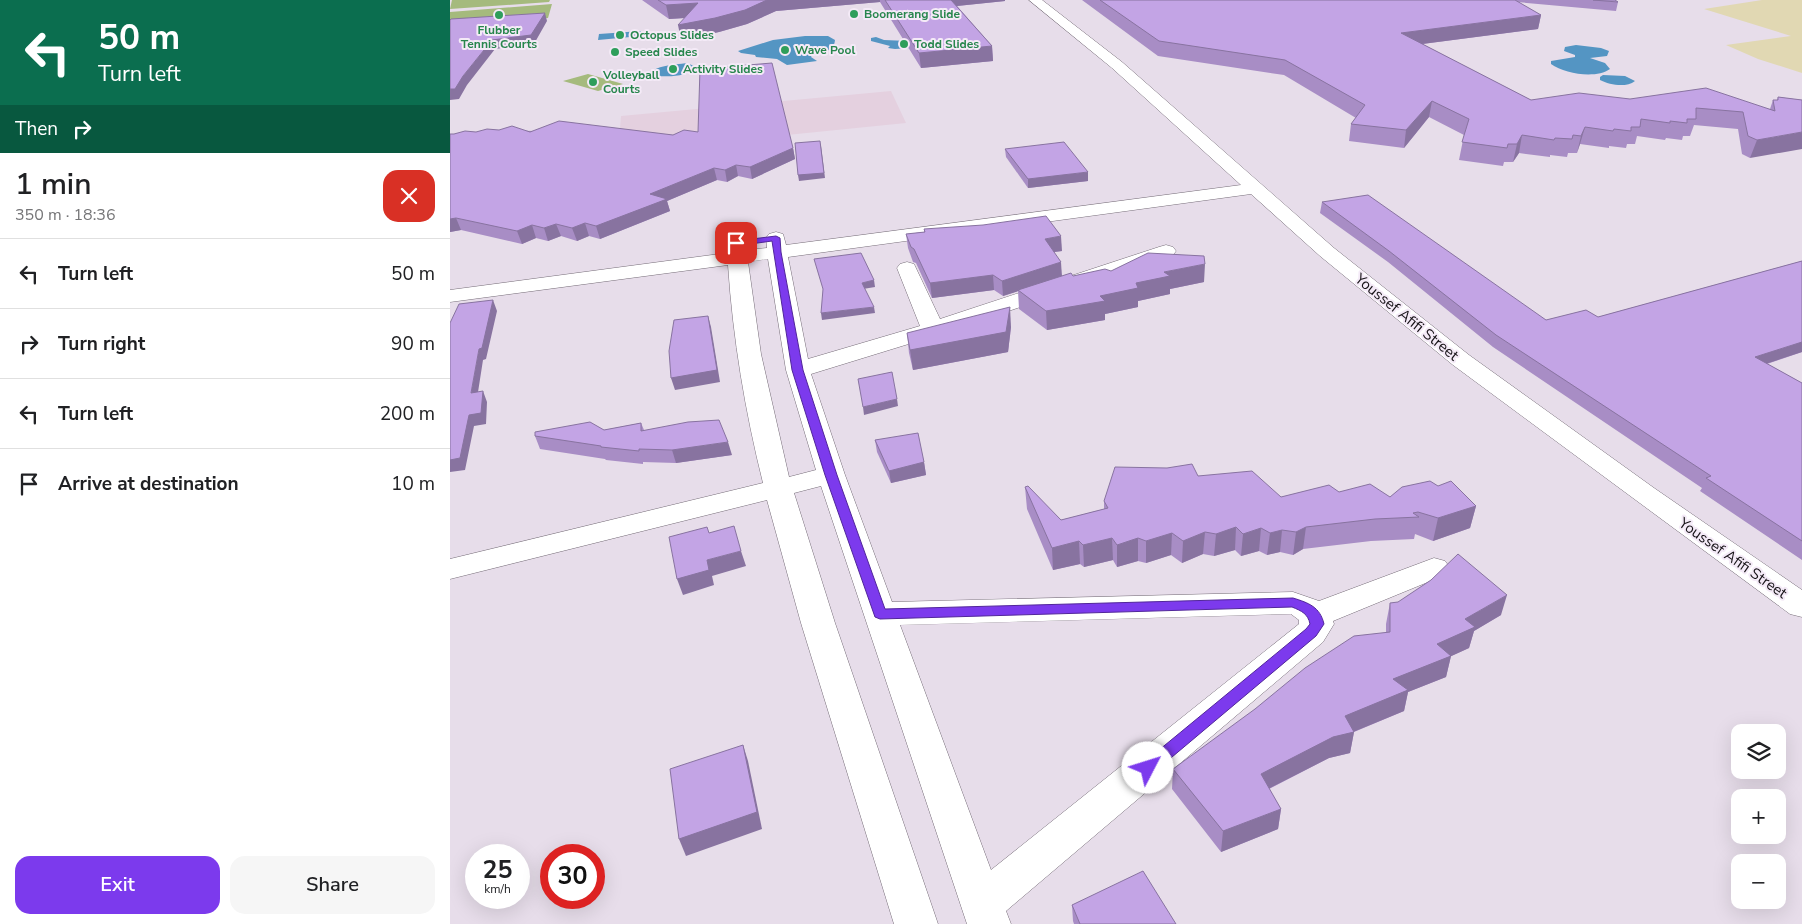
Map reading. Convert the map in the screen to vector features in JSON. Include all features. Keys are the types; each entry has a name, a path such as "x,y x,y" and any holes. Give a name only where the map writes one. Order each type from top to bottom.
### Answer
{"street":[{"name":"Youssef Afifi Street","path":"1035,0 1117,65 1327,252 1461,360 1644,494 1802,606"},
{"path":"450,296 776,245 1172,200 1257,188"},
{"path":"776,245 798,370 831,475 985,915 1311,633 1317,624 1315,615 1306,607 1293,603 880,614"},
{"path":"450,281 736,251"},
{"path":"736,251 749,360 777,488 806,589 916,924"},
{"path":"798,370 932,330 1166,251"},
{"path":"907,268 932,330"},
{"path":"450,569 831,475"},
{"path":"1315,615 1434,568"}],"shaded area":[{"path":"891,91 906,123 716,142 619,142 621,116"}],"green space":[{"path":"452,0 550,0 549,2 450,9"},
{"name":"Flubber Tennis Courts","path":"552,4 548,18 450,26 450,12"},
{"name":"Volleyball Courts","path":"588,74 623,84 598,91 563,81"}],"sand":[{"path":"1762,0 1802,0 1802,73 1758,59 1726,45 1791,36 1704,9"}],"water":[{"name":"Octopus Slides","path":"641,31 641,36 598,40 599,34"},
{"name":"Wave Pool","path":"805,36 828,36 835,40 832,47 827,51 812,55 811,57 817,61 787,65 777,59 756,57 755,55 738,51 773,40"},
{"name":"Todd Slides","path":"876,37 884,40 908,41 911,48 888,48 890,46 871,41 871,38"},
{"path":"1576,45 1601,48 1609,51 1607,56 1590,58 1605,63 1610,69 1597,74 1580,74 1572,73 1551,64 1551,61 1575,57 1575,55 1564,51 1565,47"},
{"name":"Activity Slides","path":"687,63 694,66 691,70 680,75 646,75 660,67"},
{"path":"1603,75 1625,76 1635,81 1623,85 1613,84 1600,80 1600,77"}],"building":[{"path":"658,0 767,0 745,10 678,25 698,3 666,5"},
{"path":"885,0 951,0 992,46 919,53"},
{"path":"1100,0 1515,0 1541,15 1401,33 1531,100 1579,93 1630,99 1706,88 1775,111 1773,100 1778,100 1778,97 1802,100 1802,132 1757,140 1748,136 1743,112 1696,108 1696,119 1687,119 1687,123 1641,119 1640,127 1631,127 1631,131 1614,129 1613,131 1585,127 1581,136 1573,135 1572,139 1555,138 1554,140 1522,135 1517,144 1508,144 1507,148 1462,142 1469,119 1432,101 1406,130 1351,124 1365,105 1285,60 1159,41"},
{"path":"1593,0 1615,0 1618,2"},
{"path":"545,13 531,35 492,40 455,89 450,89 451,19"},
{"path":"772,63 793,148 750,167 736,165 725,170 714,168 650,194 667,199 596,226 585,223 572,228 556,224 544,228 532,225 517,231 456,218 450,219 450,134 487,129 499,130 512,126 530,132 559,121 673,135 684,130 698,132 700,69"},
{"path":"820,141 824,173 798,175 795,143"},
{"path":"1064,142 1088,172 1028,179 1005,149"},
{"path":"1368,195 1546,320 1586,310 1598,317 1802,261 1802,342 1755,357 1802,383 1802,541 1706,478 1711,476 1496,335 1389,251 1322,202"},
{"path":"1046,216 1061,236 1045,239 1061,262 1002,281 993,275 930,283 906,234 925,232 924,229 983,225"},
{"path":"861,253 874,280 862,283 874,307 821,313 823,289 814,259"},
{"path":"1148,253 1204,256 1205,264 1164,272 1170,276 1136,283 1138,288 1100,296 1105,301 1046,311 1018,290 1071,273 1073,276 1105,269 1111,271"},
{"path":"493,300 482,348 479,349 471,393 483,391 481,413 469,415 460,458 450,460 450,323 459,304"},
{"path":"1010,307 1006,332 910,350 907,333"},
{"path":"708,316 717,370 671,378 669,351 674,320"},
{"path":"892,372 897,399 863,407 858,379"},
{"path":"719,420 728,442 672,450 639,449 639,451 535,436 535,432 590,422 604,430 641,423 641,431 688,422"},
{"path":"918,433 924,462 889,471 875,440"},
{"path":"1192,464 1198,476 1252,471 1281,497 1329,485 1339,492 1370,484 1390,497 1402,487 1430,481 1438,486 1451,481 1476,506 1438,518 1418,512 1413,513 1419,517 1375,519 1306,527 1296,532 1282,530 1270,533 1261,528 1243,534 1236,527 1216,534 1205,532 1183,541 1172,533 1146,541 1138,538 1117,545 1112,538 1083,545 1079,541 1052,548 1025,487 1028,486 1061,520 1108,508 1104,501 1115,467 1167,468"},
{"path":"734,526 741,551 707,560 709,570 677,579 669,537 707,527 709,533"},
{"path":"1458,554 1507,595 1465,619 1475,627 1437,644 1451,656 1393,679 1408,690 1345,716 1354,732 1333,737 1261,774 1281,809 1223,831 1173,769 1255,709 1305,668 1354,636 1390,632 1390,603 1398,602 1431,580"},
{"path":"743,745 757,812 679,839 670,769"},
{"path":"1143,871 1176,924 1080,924 1072,905"}],"place":[{"name":"Boomerang Slide","path":"854,14"},
{"name":"Flubber Tennis Courts","path":"499,15"},
{"name":"Octopus Slides","path":"620,35"},
{"name":"Todd Slides","path":"904,44"},
{"name":"Wave Pool","path":"785,50"},
{"name":"Speed Slides","path":"615,52"},
{"name":"Activity Slides","path":"673,69"},
{"name":"Volleyball Courts","path":"593,82"}],"route":[{"path":"736,243 776,238 798,370 831,475 880,614 1293,603 1306,607 1315,615 1317,624 1311,633 1148,768"}]}
